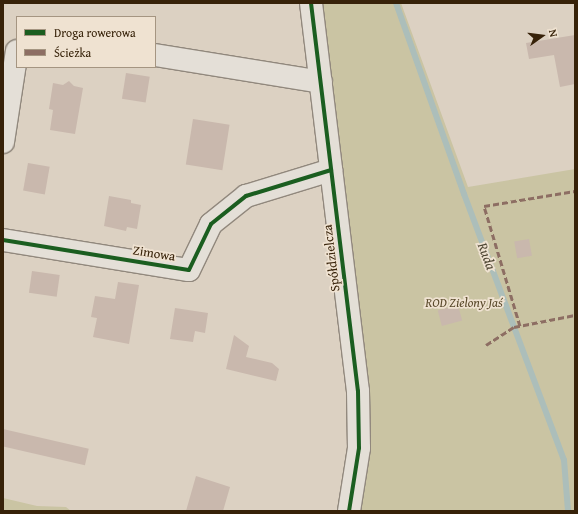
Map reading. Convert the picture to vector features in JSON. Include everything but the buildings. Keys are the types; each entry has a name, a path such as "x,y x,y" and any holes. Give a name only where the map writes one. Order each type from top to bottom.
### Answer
{"street":[{"name":"Spółdzielcza","path":"311,3 358,391 359,448 349,511"},
{"path":"156,55 321,82"},
{"path":"3,142 16,58"},
{"name":"Zimowa","path":"3,240 189,270 211,224 246,196 331,170"}],"green space":[{"name":"ROD Zielony Jaś","path":"320,3 401,3 468,187 575,169 575,511 358,511 365,488 346,210"},
{"path":"3,498 37,506 66,507 71,511 3,511"}],"waterway":[{"name":"Ruda","path":"396,3 464,194 564,460 568,511"}],"marked path":[{"path":"520,326 484,206 575,191"},
{"path":"486,345 514,327 575,315"}],"cycle path":[{"path":"311,3 358,391 359,448 349,511"},
{"path":"3,240 189,270 211,224 246,196 331,170"}]}
